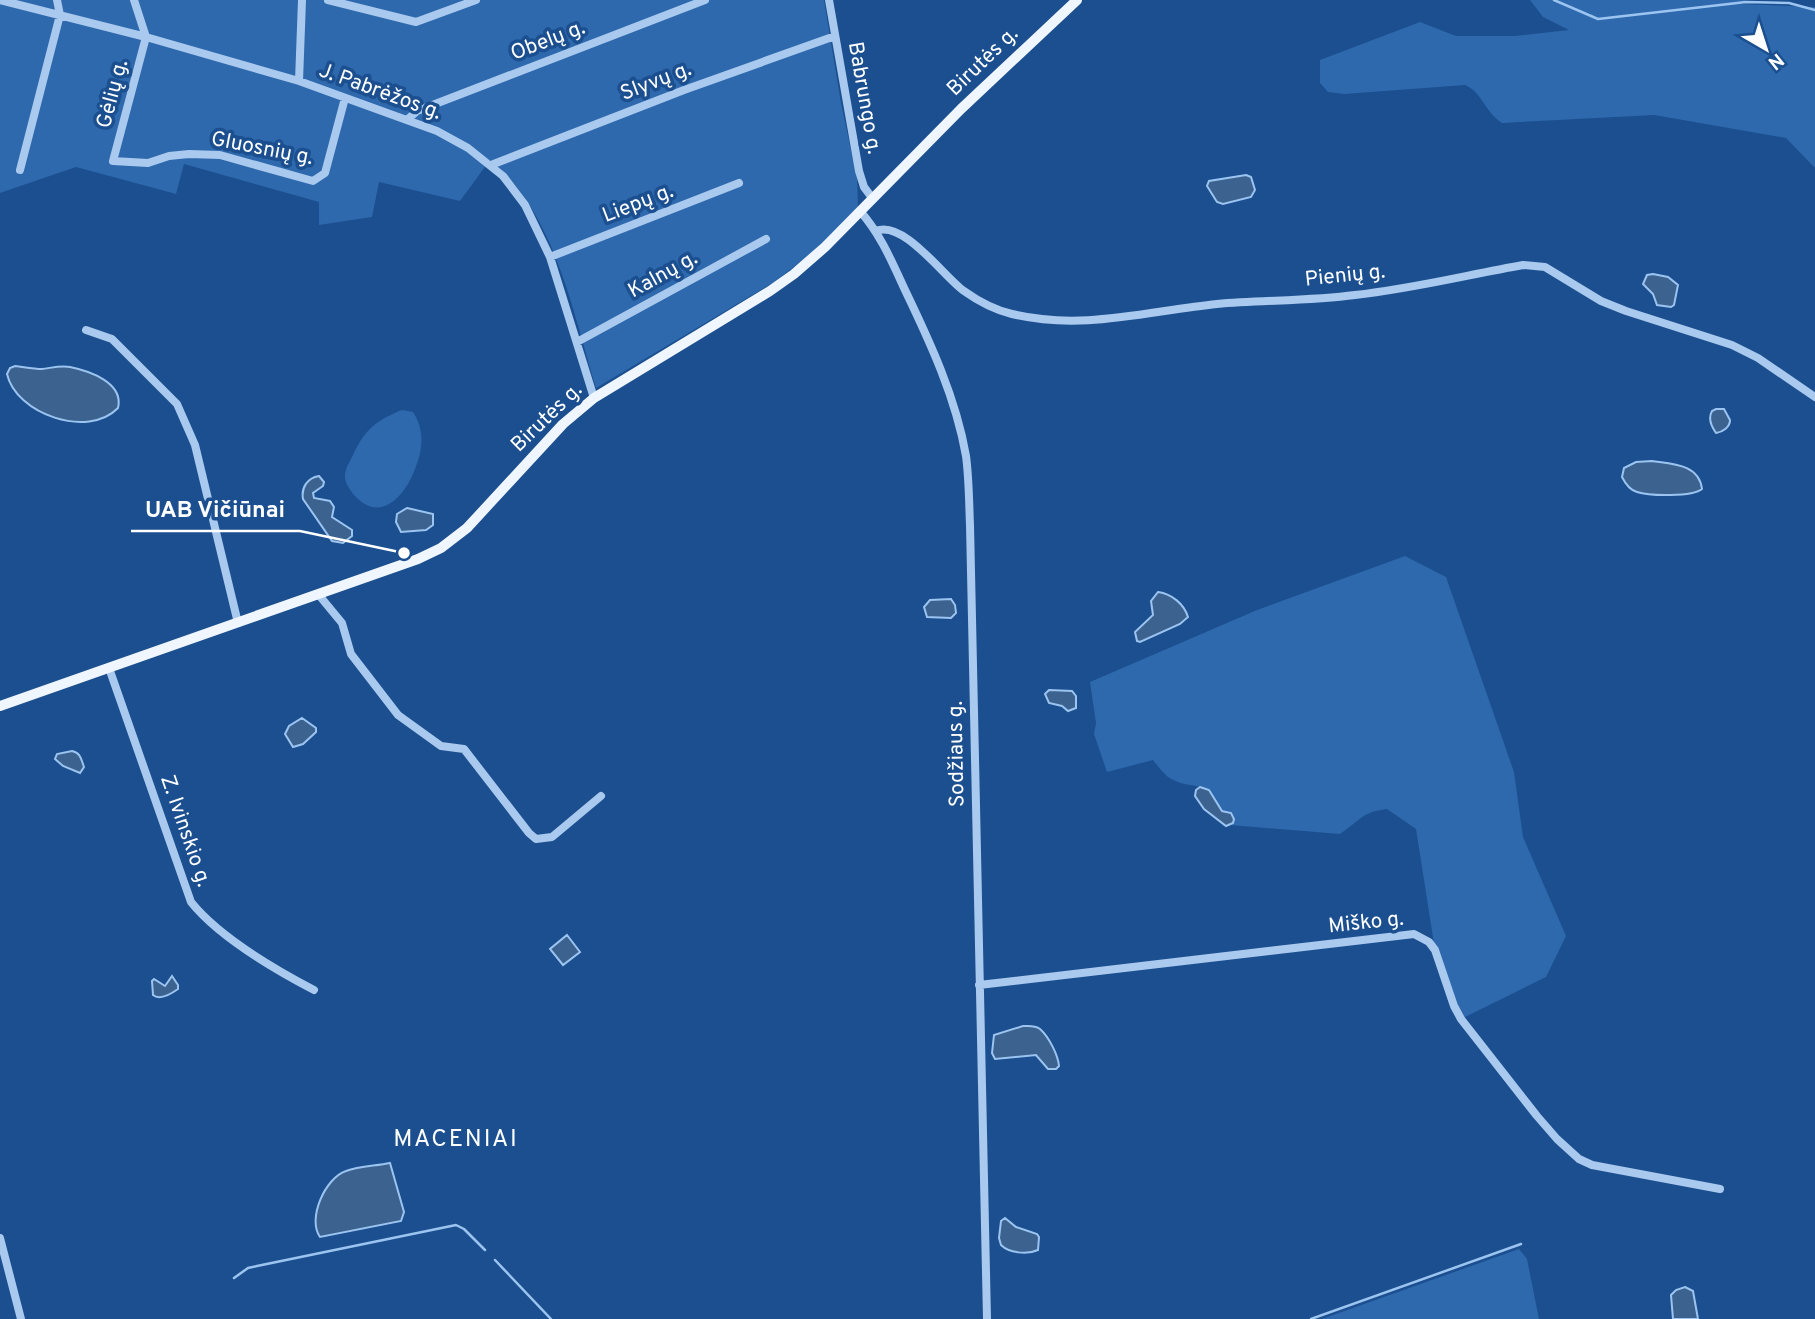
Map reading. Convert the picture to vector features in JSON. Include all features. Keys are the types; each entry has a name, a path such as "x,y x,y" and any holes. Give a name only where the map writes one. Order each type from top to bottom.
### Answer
{"main road":[{"name":"Birutės g.","path":"0,706 418,559 454,539 563,424 594,398 770,291 817,254 961,109 1077,0"}],"street":[{"name":"J. Pabrėžos g.","path":"0,0 146,37 299,81 452,139 491,165 525,205 550,257 594,398"},
{"path":"20,170 60,15 57,0"},
{"path":"134,0 146,37"},
{"path":"299,81 302,0"},
{"path":"328,0 416,22 476,0"},
{"name":"Obelų g.","path":"407,120 416,111 705,0"},
{"name":"Babrungo g.","path":"829,0 859,171 864,187 873,199"},
{"name":"Slyvų g.","path":"491,165 684,90 835,36"},
{"name":"Gėlių g.","path":"113,161 146,37"},
{"name":"Gluosnių g.","path":"113,161 148,163 169,156 220,155 313,181 325,173 345,98"},
{"name":"Liepų g.","path":"550,257 739,183"},
{"name":"Sodžiaus g.","path":"860,211 876,231 937,360 960,429 966,458 970,525 987,1319"},
{"name":"Pienių g.","path":"876,231 886,229 903,236 963,291 989,306 1012,314 1062,322 1107,320 1217,304 1356,295 1523,265 1545,267 1601,301 1626,312 1732,345 1758,358 1815,397"},
{"name":"Kalnų g.","path":"577,342 766,239"},
{"path":"86,330 112,339 177,404 195,446 238,623"},
{"path":"318,594 342,623 351,654 398,715 441,746 464,749 529,834 536,839 552,837 601,796"},
{"name":"Z. Ivinskio g.","path":"109,668 191,902 210,921 246,949 314,990"},
{"name":"Miško g.","path":"979,985 1414,934 1429,942 1435,950 1461,1019 1537,1116 1571,1153 1592,1165 1720,1189"},
{"path":"0,1238 21,1319"}],"shaded area":[{"path":"0,0 824,0 857,178 858,207 812,253 774,282 596,388 569,296 546,235 531,207 512,182 490,160 460,201 379,182 372,217 319,225 319,202 184,164 176,194 76,167 0,193"},
{"path":"1530,0 1746,0 1740,4 1815,7 1815,168 1786,138 1654,115 1502,123 1475,92 1465,85 1344,94 1328,92 1320,83 1320,60 1420,22 1456,36 1515,36 1569,30 1543,17"},
{"path":"1246,175 1251,177 1255,190 1251,197 1223,204 1217,202 1207,186 1209,181"},
{"path":"1647,275 1668,277 1678,285 1674,305 1671,307 1657,305 1653,294 1643,284"},
{"path":"15,366 42,369 67,366 96,375 116,392 118,408 105,417 89,421 55,418 24,401 13,388 7,374 10,368"},
{"path":"1724,409 1730,420 1726,429 1716,433 1710,419 1712,411"},
{"path":"402,410 413,412 417,419 422,440 418,462 411,479 398,497 382,507 373,507 353,494 345,480 346,470 367,432 385,418"},
{"path":"1652,461 1690,470 1700,481 1702,489 1671,495 1632,490 1622,477 1624,468 1636,462"},
{"path":"319,476 324,482 323,486 313,493 314,498 330,501 334,507 332,517 352,530 352,536 343,543 332,541 303,499 306,484"},
{"path":"407,508 433,514 433,525 426,530 401,532 396,522 397,514"},
{"path":"1405,556 1446,577 1514,772 1523,837 1566,936 1546,977 1461,1019 1435,950 1416,829 1387,809 1366,815 1340,834 1230,825 1233,823 1231,813 1218,808 1208,792 1168,777 1153,760 1107,772 1094,734 1096,723 1090,682 1257,610"},
{"path":"1158,592 1177,600 1188,617 1180,624 1137,641 1135,632 1153,615 1151,601"},
{"path":"951,599 956,613 951,618 927,617 924,607 930,600"},
{"path":"1049,690 1072,691 1076,696 1076,708 1068,711 1062,706 1049,703 1045,694"},
{"path":"302,718 316,728 316,732 303,744 293,747 285,734 289,726"},
{"path":"72,751 77,753 84,767 80,773 63,766 55,759 57,754"},
{"path":"1200,787 1209,790 1222,811 1231,813 1233,823 1226,826 1204,809 1195,796"},
{"path":"567,935 580,952 563,965 550,949"},
{"path":"172,976 178,989 162,997 153,995 154,979 165,986"},
{"path":"1023,1026 1038,1028 1047,1037 1057,1057 1059,1066 1056,1069 1048,1069 1036,1055 995,1059 992,1053 994,1035"},
{"path":"390,1163 404,1212 401,1221 320,1237 317,1210 331,1182 351,1169"},
{"path":"1005,1218 1016,1227 1037,1234 1038,1250 1018,1252 1001,1245 1001,1221"},
{"path":"1519,1249 1527,1259 1539,1319 1322,1319"},
{"path":"1685,1287 1693,1291 1698,1319 1673,1319 1671,1295"}],"waterway":[{"path":"1554,0 1598,19 1746,2 1789,3 1815,10"},
{"path":"234,1278 248,1268 456,1225 464,1229 485,1250"},
{"path":"1311,1319 1521,1244"},
{"path":"495,1260 551,1319"}],"place":[{"name":"UAB Vičiūnai","path":"404,553"}],"district":[{"name":"MACENIAI","path":"456,1140"}]}
